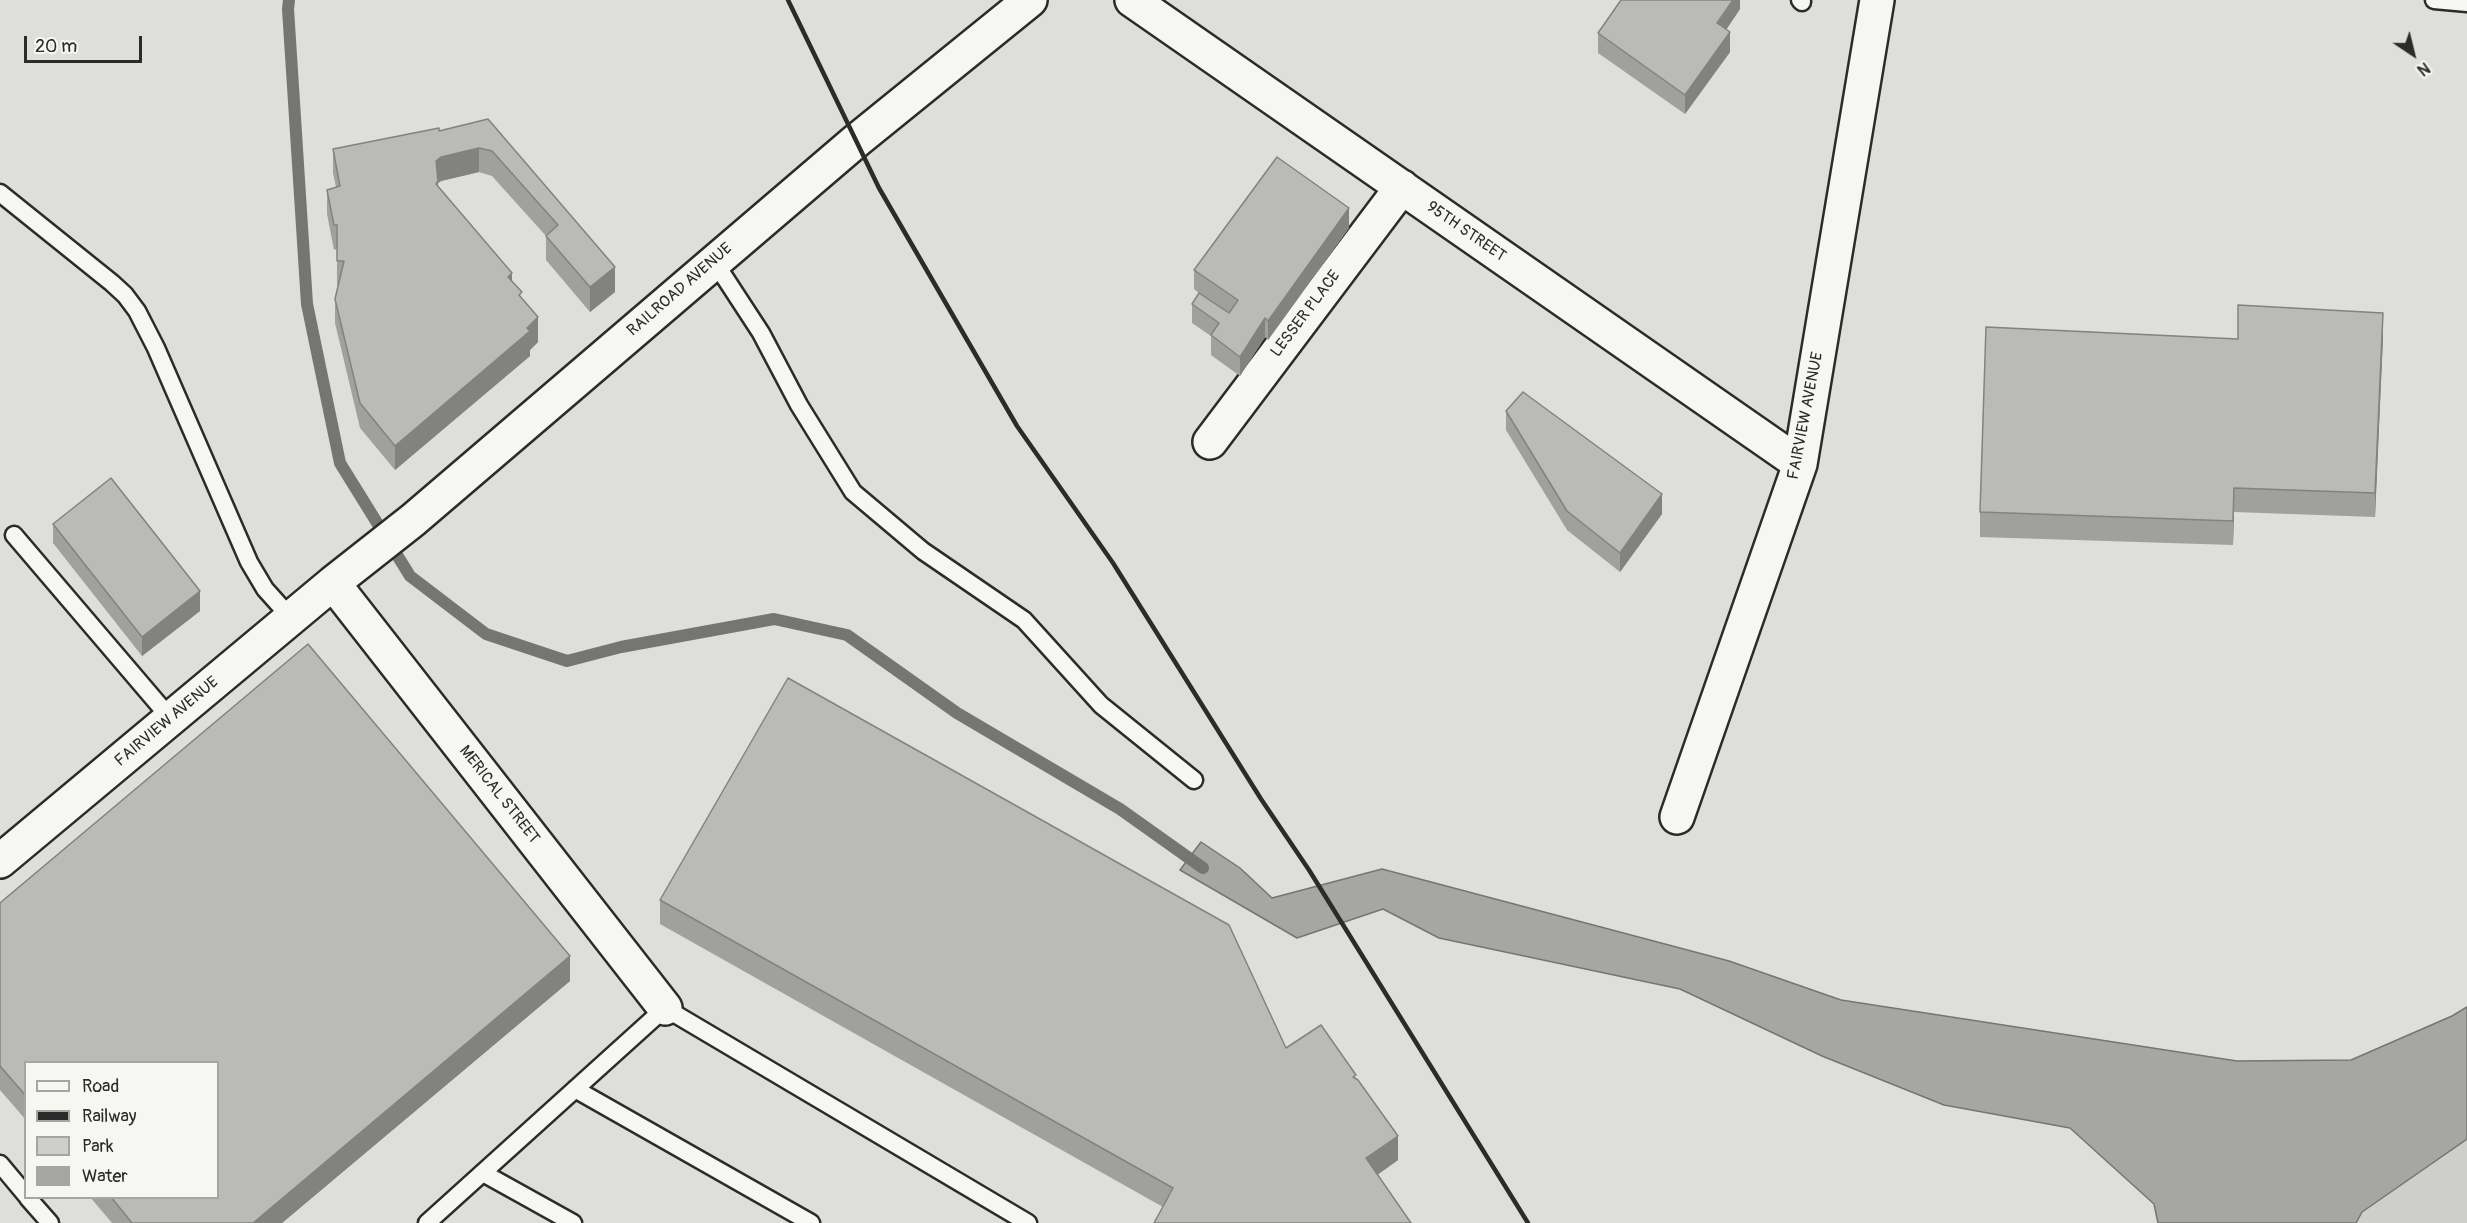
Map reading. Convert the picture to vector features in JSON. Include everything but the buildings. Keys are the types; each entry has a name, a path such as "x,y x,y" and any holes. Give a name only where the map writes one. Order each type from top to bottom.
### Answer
{"street":[{"name":"RAILROAD AVENUE","path":"333,583 412,520 856,141 1030,0"},
{"name":"95TH STREET","path":"1132,0 1800,464"},
{"name":"FAIRVIEW AVENUE","path":"1677,817 1800,464 1877,0"},
{"name":"LESSER PLACE","path":"1210,442 1402,187"},
{"name":"FAIRVIEW AVENUE","path":"0,861 333,583"},
{"name":"MERICAL STREET","path":"333,583 665,1008"}],"lane":[{"path":"2434,0 2467,3"},
{"path":"0,193 112,283 137,311 156,348 249,562 265,589 291,618"},
{"path":"714,261 761,333 799,405 853,492 923,551 1024,620 1101,705 1194,780"},
{"path":"14,535 171,718"},
{"path":"427,1223 665,1008 1028,1223"},
{"path":"575,1089 811,1223"},
{"path":"0,1164 24,1192"},
{"path":"483,1173 573,1223"},
{"path":"30,1199 50,1223"}],"shaded area":[{"path":"0,0 2467,0 2467,1223 0,1223"}],"green space":[{"path":"2467,1139 2467,1223 2356,1223 2362,1212"}],"water":[{"path":"1201,842 1240,868 1272,898 1382,869 1729,961 1841,1000 2237,1061 2351,1060 2452,1016 2467,1007 2467,1139 2362,1212 2356,1223 2158,1223 2154,1204 2070,1128 1944,1105 1822,1056 1680,989 1439,938 1383,909 1297,938 1180,870"}],"waterway":[{"path":"289,0 307,304 340,463 410,576 486,634 567,661 621,647 774,619 847,635 957,713 1120,809 1203,868"}],"railway":[{"path":"788,0 879,188 1017,426 1113,563 1261,799 1309,870 1528,1223"}]}
